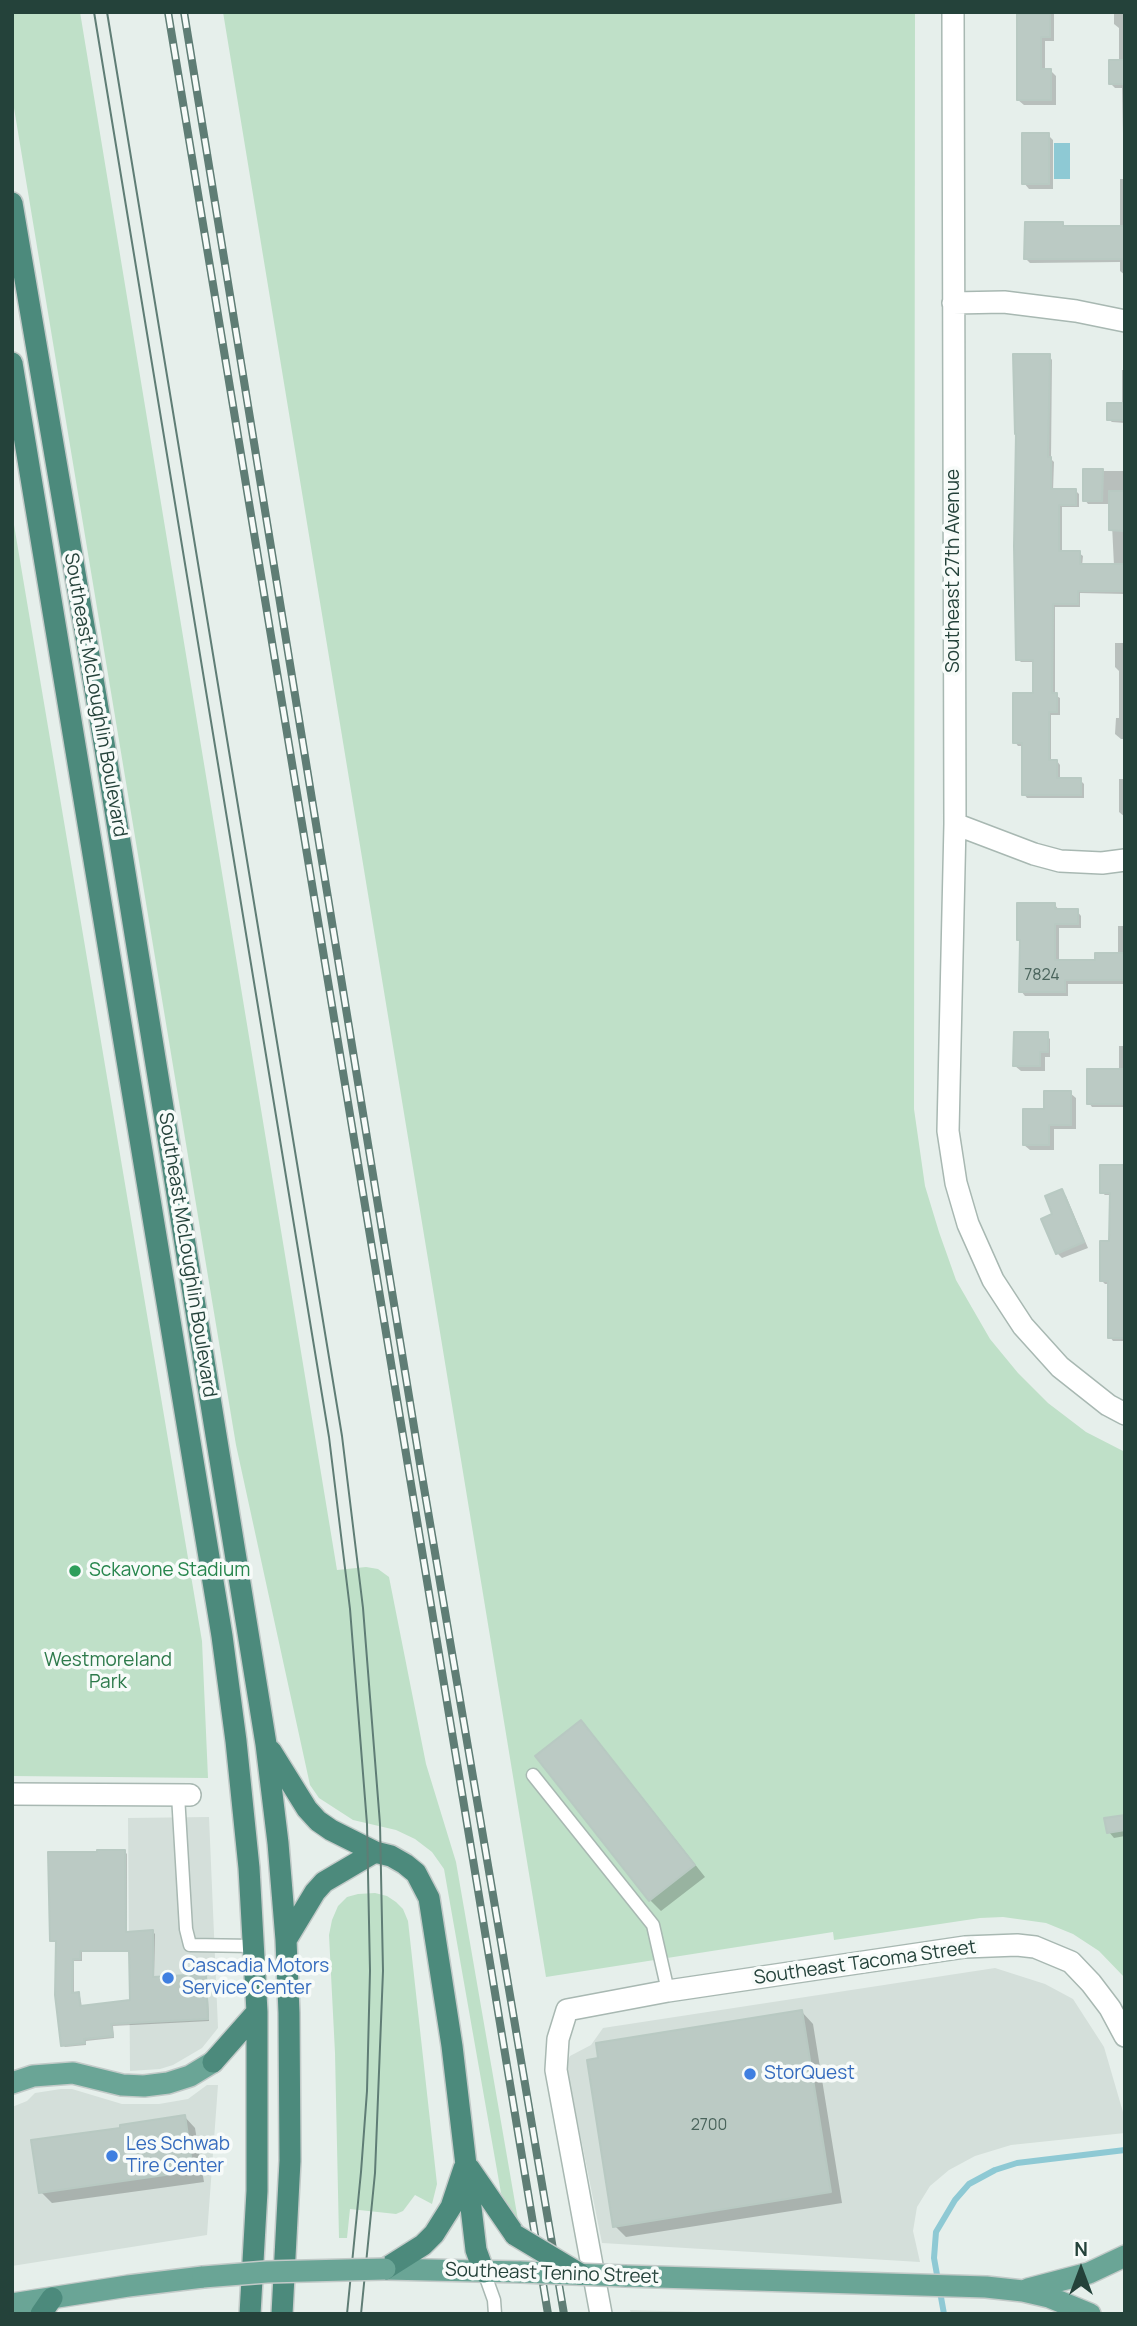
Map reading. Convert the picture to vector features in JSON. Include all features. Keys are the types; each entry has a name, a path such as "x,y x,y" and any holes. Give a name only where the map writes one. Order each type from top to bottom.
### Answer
{"highway":[{"name":"Southeast McLoughlin Boulevard","path":"12,203 109,776 267,1744 286,1940 290,2137 282,2314"},
{"name":"Southeast McLoughlin Boulevard","path":"12,363 222,1636 240,1779 257,2012 257,2191 250,2314"},
{"path":"267,1744 307,1809 318,1821 375,1852 391,1856 405,1864 416,1873 429,1898 452,2046 476,2250 484,2272"},
{"path":"286,1940 324,1882 375,1852"},
{"path":"213,2062 257,2012"},
{"path":"466,2163 515,2235 580,2274"},
{"path":"385,2269 423,2245 434,2234 451,2207 466,2163"}],"main road":[{"path":"12,2083 33,2076 73,2073 122,2085 144,2086 168,2083 190,2076 213,2062"},
{"path":"1023,2291 1089,2273 1125,2256"},
{"name":"Southeast Tenino Street","path":"12,2304 46,2306 203,2277 385,2269 986,2287 1049,2297 1090,2314"}],"street":[{"name":"Southeast 27th Avenue","path":"953,12 955,824 948,1130 956,1183 968,1224 993,1280 1023,1326 1060,1367 1108,1405 1125,1414"},
{"path":"953,303 1004,302 1076,311 1125,321"},
{"path":"955,824 1060,862 1102,863 1125,860"},
{"path":"12,1794 184,1795"},
{"name":"Southeast Tacoma Street","path":"601,2314 556,2070 558,2039 567,2010 667,1991 965,1947 1017,1945 1035,1947 1071,1962 1110,2008 1125,2036"}],"lane":[{"path":"533,1775 653,1925 667,1991"},
{"path":"184,1795 186,1929 190,1944 254,1946"},
{"path":"484,2272 494,2300 495,2314"}],"shaded area":[{"path":"209,1817 218,2028 202,2048 173,2065 160,2069 130,2071 128,1818"},
{"path":"995,1968 1045,1984 1073,1999 1104,2047 1125,2119 1125,2133 1011,2145 975,2156 949,2170 930,2186 917,2207 913,2231 920,2262 602,2243 566,2064 570,2056 591,2045 603,2028"},
{"path":"207,2085 218,2085 207,2235 12,2266 12,2107 27,2101 35,2093 61,2089 72,2089 122,2104 159,2104 188,2099"},
{"path":"630,2310 762,2314 631,2314"}],"green space":[{"path":"12,12 80,12 337,1570 366,1567 378,1569 389,1577 426,1764 456,1862 518,2220 501,2193 444,1869 432,1852 415,1839 396,1830 353,1820 319,1798 310,1785 236,1445 12,96"},
{"path":"223,12 915,12 914,1109 925,1186 939,1232 956,1280 990,1339 1048,1403 1086,1432 1125,1452 1125,1978 1099,1951 1073,1934 1046,1923 1003,1917 980,1918 834,1940 833,1932 546,1977"},
{"name":"Westmoreland Park","path":"12,513 202,1641 208,1778 12,1776"},
{"path":"375,1893 396,1902 403,1909 408,1921 437,2184 432,2204 415,2195 403,2211 396,2214 350,2209 347,2238 339,2238 335,2053 329,1935 338,1906 347,1897"}],"water":[{"path":"1054,143 1070,143 1070,179 1054,179"}],"building":[{"path":"1017,14 1050,14 1050,37 1041,37 1041,69 1051,69 1051,100 1017,100"},
{"path":"1109,60 1125,60 1125,84 1109,84"},
{"path":"1022,133 1049,133 1049,184 1022,184"},
{"path":"1025,222 1063,222 1063,226 1125,226 1125,259 1024,259"},
{"path":"1013,354 1050,354 1048,457 1051,457 1051,489 1076,489 1076,505 1059,505 1059,551 1080,551 1080,564 1125,564 1125,591 1078,591 1078,604 1053,604 1052,693 1057,693 1057,712 1049,712 1049,760 1057,760 1057,778 1081,778 1081,795 1022,795 1022,743 1013,743 1013,693 1033,693 1033,660 1016,660 1016,434"},
{"path":"1107,403 1125,403 1125,420 1107,420"},
{"path":"1083,469 1103,469 1102,501 1083,501"},
{"path":"1109,491 1125,491 1125,531 1109,530"},
{"path":"1017,903 1055,903 1055,909 1078,909 1078,924 1055,924 1055,960 1095,960 1095,953 1125,953 1125,980 1065,980 1065,992 1019,992 1020,940 1017,940"},
{"path":"1014,1032 1048,1032 1048,1052 1040,1052 1040,1066 1013,1066"},
{"path":"1087,1069 1125,1069 1125,1104 1087,1104"},
{"path":"1044,1091 1071,1091 1071,1125 1049,1125 1049,1145 1023,1145 1023,1109 1044,1109"},
{"path":"1100,1165 1125,1165 1125,1338 1108,1338 1108,1281 1100,1281 1100,1241 1109,1241 1110,1193 1100,1193"},
{"path":"1062,1189 1084,1242 1056,1254 1041,1219 1052,1214 1045,1196"},
{"path":"581,1720 695,1865 649,1901 535,1756"},
{"path":"1125,1815 1125,1830 1107,1833 1104,1818"},
{"path":"125,1850 126,1932 153,1930 153,1977 206,1974 208,2019 111,2024 113,2036 84,2039 85,2043 61,2046 55,1995 56,1941 50,1941 48,1852","holes":["80,1951 129,1951 130,2000 80,2006 79,1992 72,1993 73,1959 80,1959"]},
{"path":"802,2010 831,2192 613,2227 587,2060 598,2058 596,2043"},
{"name":"Les Schwab Tire Center","path":"185,2115 193,2171 39,2193 31,2140 120,2128 120,2125"}],"waterway":[{"path":"944,2314 934,2258 936,2232 955,2200 969,2184 995,2170 1017,2163 1125,2150"}],"tram line":[{"path":"94,12 329,1437 350,1609 367,1824 370,1971 367,2091 347,2314"},
{"path":"107,12 342,1436 363,1608 380,1824 383,1971 375,2173 361,2314"}],"railway":[{"path":"168,12 548,2314"},
{"path":"184,12 421,1470 564,2314"}],"place":[{"name":"Sckavone Stadium","path":"75,1571"},
{"name":"Cascadia Motors Service Center","path":"168,1978"},
{"name":"StorQuest","path":"750,2074"},
{"name":"Les Schwab Tire Center","path":"112,2156"}]}
